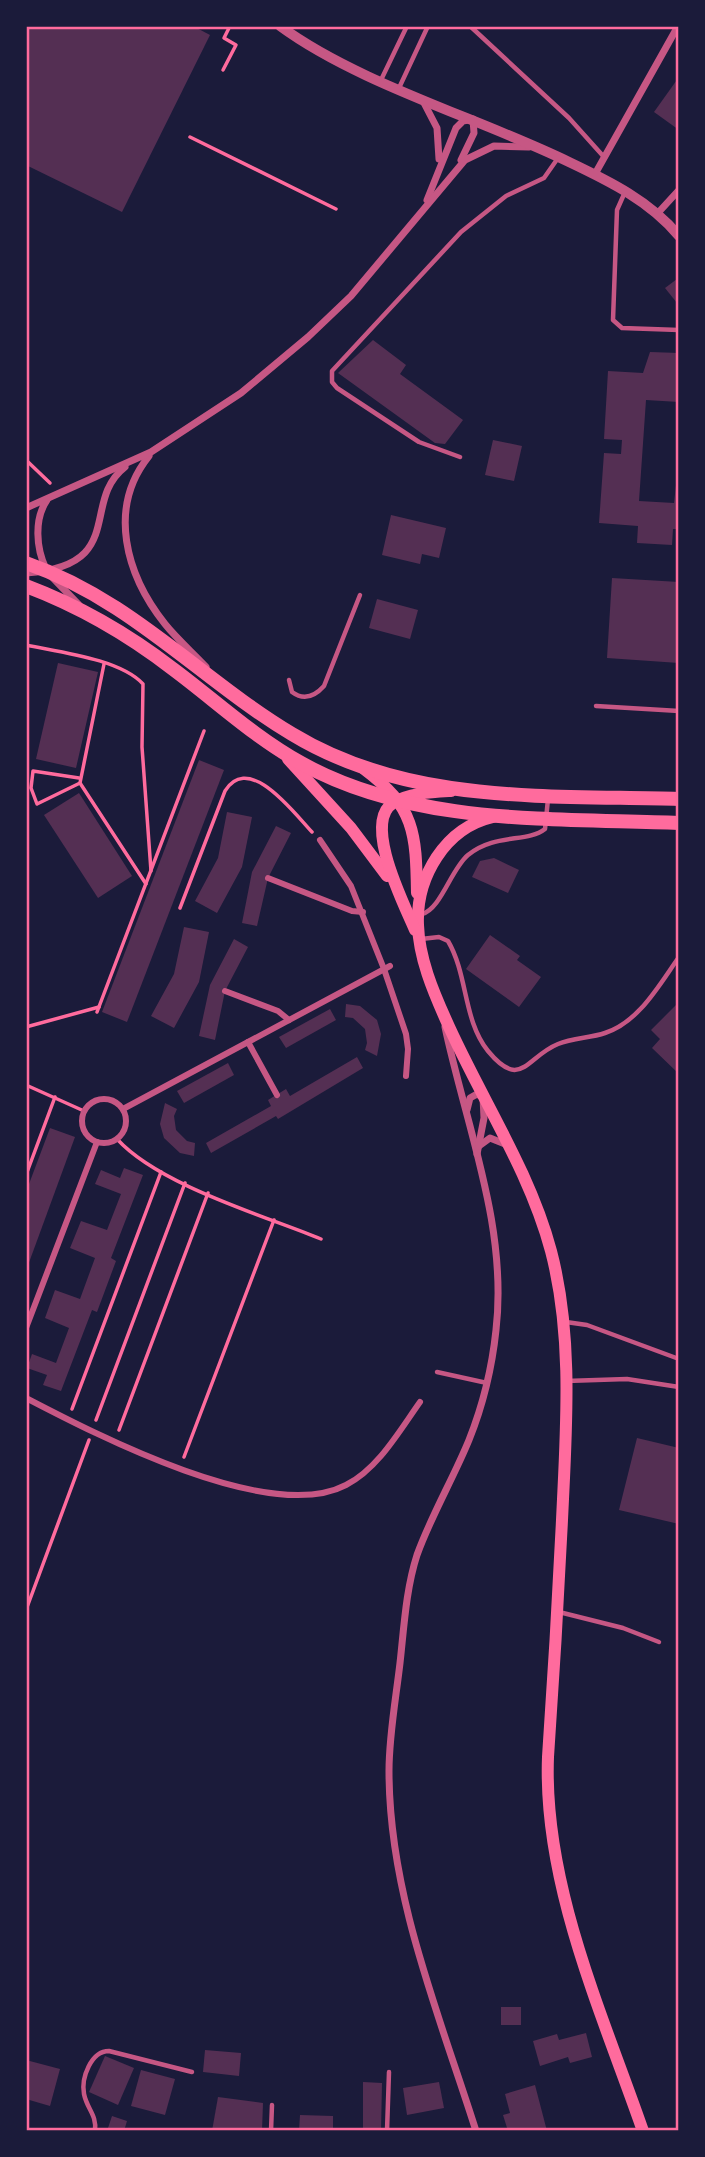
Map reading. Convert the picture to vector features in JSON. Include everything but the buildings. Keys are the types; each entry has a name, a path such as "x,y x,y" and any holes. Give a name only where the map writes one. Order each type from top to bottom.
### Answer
{"main road":[{"path":"26,564 48,571 134,617 291,734 358,766 418,784 462,791 679,799"},
{"path":"26,586 105,624 163,661 278,749 327,776 397,801 548,817 679,823"},
{"path":"278,749 351,828 397,889"},
{"path":"358,766 397,801 411,823 419,939"},
{"path":"462,791 426,794 397,801 387,811 383,833 386,858 419,939 440,1006 509,1147 545,1232 562,1322 566,1381 558,1612 547,1785 555,1854 576,1933 643,2131"},
{"path":"417,914 425,880 435,860 451,840 474,823 511,814"}],"street":[{"path":"280,26 309,45 381,80 595,174 657,214 679,236"},
{"path":"595,174 678,26"},
{"path":"413,94 429,108 437,128 437,174"},
{"path":"452,173 473,136 473,119"},
{"path":"422,210 458,125 473,119"},
{"path":"26,508 151,452 241,393 318,328 351,296 452,173 470,157 488,147 505,145 544,150"},
{"path":"657,214 679,190"},
{"path":"151,452 136,474 125,500 123,517 127,546 143,589 163,621 221,683"},
{"path":"26,573 48,571 72,561 93,543 109,485 132,462"},
{"path":"53,496 42,509 38,536 48,571 62,589 105,624"},
{"path":"320,840 347,877 387,967 406,1034 406,1076"},
{"path":"268,878 352,911 363,912"},
{"path":"123,1109 387,967"},
{"path":"225,991 274,1009 289,1020"},
{"path":"440,1006 491,1217 498,1276 496,1328 487,1383 469,1440 423,1541 412,1574 389,1768 394,1834 411,1925 476,2131"},
{"path":"247,1042 276,1095"},
{"path":"468,1125 468,1100 475,1095 483,1097 484,1118 477,1159"},
{"path":"101,1099 112,1100 123,1109 125,1127 117,1139 107,1143 97,1142 83,1129 84,1111 91,1103 101,1099"},
{"path":"478,1149 481,1143 490,1138 509,1147"},
{"path":"26,1328 97,1142"},
{"path":"26,1398 92,1431 180,1467 249,1490 286,1497 330,1492 363,1473 420,1402"}],"lane":[{"path":"381,80 407,26"},
{"path":"399,88 428,26"},
{"path":"470,26 569,118 604,157"},
{"path":"460,457 419,442 337,388 332,382 332,371 461,232 506,196 544,178 558,156"},
{"path":"625,191 617,211 613,320 622,328 679,330"},
{"path":"289,680 292,692 302,697 314,695 324,685 360,595"},
{"path":"596,706 679,711"},
{"path":"417,914 431,910 458,865 470,853 495,840 541,832 547,826 548,795"},
{"path":"419,939 439,937 447,941 462,981 474,1027 488,1050 503,1066 513,1070 523,1069 561,1042 606,1033 626,1022 652,995 679,957"},
{"path":"562,1322 587,1325 679,1359"},
{"path":"438,1372 487,1383"},
{"path":"566,1381 634,1380 679,1387"},
{"path":"558,1612 623,1628 659,1642"},
{"path":"95,2131 96,2120 86,2100 83,2084 97,2053 108,2051 192,2072"},
{"path":"387,2131 388,2072"},
{"path":"271,2131 272,2105"}],"path":[{"path":"223,70 236,45 224,38 230,26"},
{"path":"190,136 336,209"},
{"path":"26,460 43,474 53,496"},
{"path":"26,645 104,664 131,675 145,689 142,747 151,871"},
{"path":"104,664 79,780 146,884"},
{"path":"26,1027 98,1010 204,731"},
{"path":"33,771 79,780 37,804 29,788 33,771"},
{"path":"180,908 225,791 237,780 250,778 260,781 320,840"},
{"path":"26,1085 84,1111"},
{"path":"26,1175 55,1097"},
{"path":"117,1139 132,1154 161,1172 321,1239"},
{"path":"68,1420 161,1172"},
{"path":"26,1610 185,1183"},
{"path":"115,1441 208,1193"},
{"path":"180,1467 274,1220"}]}
